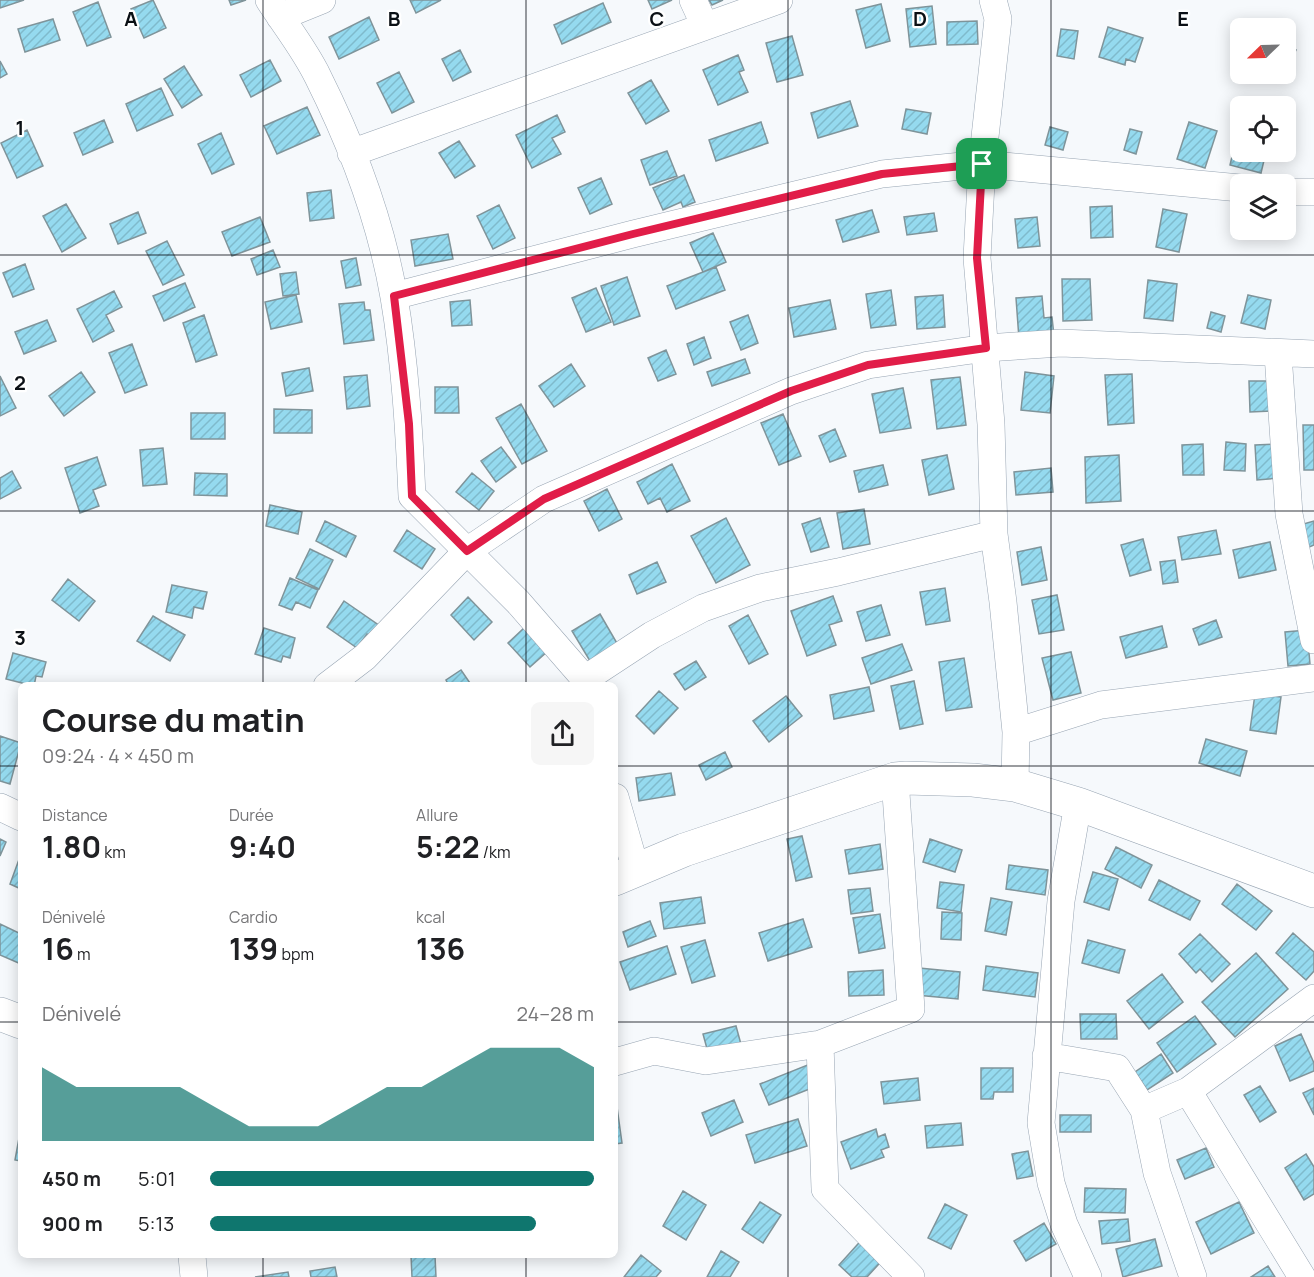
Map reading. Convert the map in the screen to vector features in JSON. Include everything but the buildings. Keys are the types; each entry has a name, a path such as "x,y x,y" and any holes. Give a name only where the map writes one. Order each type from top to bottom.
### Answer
{"street":[{"path":"322,0 274,8 317,75 351,153 380,239 394,296 409,424 412,496 518,602 586,682 652,635 703,608 760,588 838,572 994,534"},
{"path":"693,0 705,26"},
{"path":"351,153 779,0"},
{"path":"993,0 998,19 982,164 977,258 986,348 994,534 1016,732 1015,785"},
{"path":"394,296 633,234 882,174 982,164 1230,187"},
{"path":"1296,192 1314,192"},
{"path":"332,682 366,657 467,551 544,499 791,391 868,365 986,348 1061,343 1314,354"},
{"path":"1278,354 1289,514 1314,640"},
{"path":"1016,732 1101,705 1314,678"},
{"path":"618,1061 654,1051 706,1061 820,1044 911,1009 895,779"},
{"path":"618,818 626,874 684,850 895,779 973,780 1015,785 1077,804 1314,891"},
{"path":"1077,804 1061,901 1041,1123 1051,1183 1064,1224 1088,1277"},
{"path":"0,807 18,816"},
{"path":"1144,1110 1188,1091 1311,1007"},
{"path":"0,1014 18,1021"},
{"path":"820,1044 825,1189 911,1277"},
{"path":"1046,1056 1117,1068 1144,1110 1157,1173 1193,1277"},
{"path":"1188,1091 1302,1277"},
{"path":"192,1258 194,1277"}],"route":[{"path":"982,164 977,258 986,348 868,365 791,391 544,499 467,551 412,496 409,424 394,296 633,234 882,174 982,164"}]}
